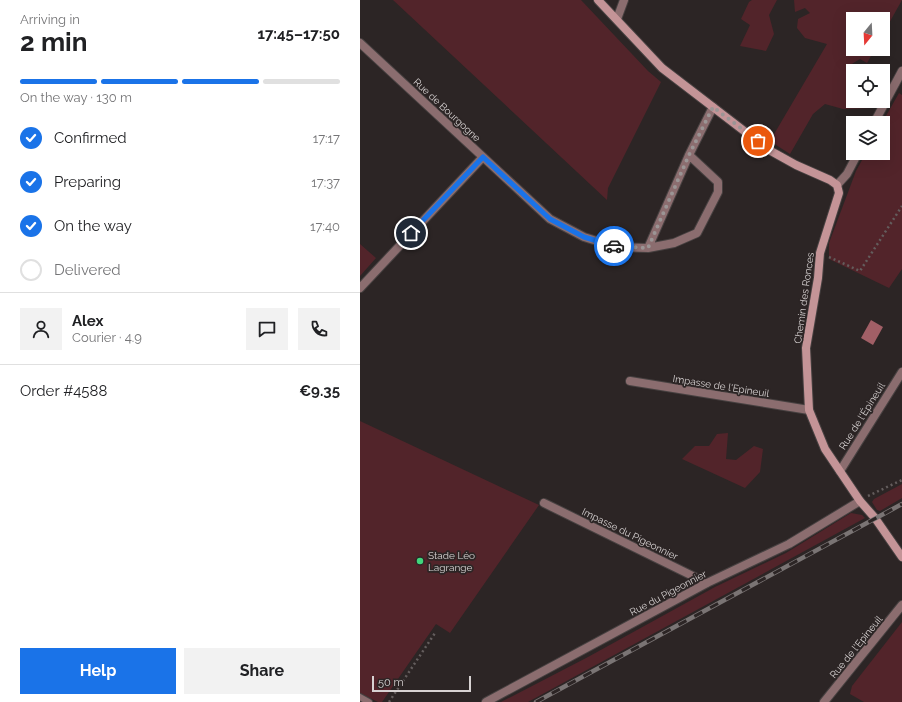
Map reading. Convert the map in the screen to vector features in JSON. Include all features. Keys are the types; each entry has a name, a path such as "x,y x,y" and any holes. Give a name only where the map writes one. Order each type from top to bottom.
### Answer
{"street":[{"path":"598,0 662,68 769,150 796,166 830,180 837,185 847,174 854,160"},
{"path":"617,19 624,0"},
{"name":"Rue de Bourgogne","path":"360,43 550,219 584,237 616,247 648,248 674,243 697,233 718,192 718,182 689,155"},
{"path":"878,116 902,71"},
{"path":"648,248 689,155 713,107"},
{"path":"360,288 483,157"},
{"name":"Chemin des Ronces","path":"837,185 839,193 820,253 818,278 806,348 809,410 825,449 902,557"},
{"name":"Rue de l'Épineuil","path":"840,471 902,372"},
{"name":"Impasse de l'Epineuil","path":"630,382 809,410"},
{"name":"Rue du Pigeonnier","path":"486,702 708,583 789,544 860,500"},
{"name":"Impasse du Pigeonnier","path":"544,503 708,583"},
{"name":"Rue de l'Epineuil","path":"824,702 902,605"}],"lane":[{"path":"360,697 369,702"}],"path":[{"path":"820,253 860,271 902,206"},
{"path":"860,500 902,480"},
{"path":"389,702 435,633"}],"shaded area":[{"path":"393,0 581,0 648,71 661,82 608,188 607,200"},
{"path":"752,0 777,0 769,15 774,34 766,51 740,46 750,25 741,19 749,2"},
{"path":"794,0 902,0 890,21 890,12 846,12 846,56 871,56 867,63 860,59 852,64 846,64 846,108 872,108 843,109 825,104 813,114 790,154 770,141 827,44 805,38 797,28 798,19 810,13 805,8 795,12"},
{"path":"899,93 902,95 902,269 889,288 829,259 829,243 856,171 862,160 890,160 890,116 886,116"},
{"path":"360,244 376,258 360,276"},
{"path":"871,320 883,327 873,345 861,338"},
{"name":"Stade Léo Lagrange","path":"360,421 539,505 450,633 436,624 382,702 378,702 360,693"},
{"path":"728,433 726,459 736,460 754,446 763,449 760,472 745,488 682,459 695,446 709,446 717,434"},
{"path":"902,484 902,498 880,511 877,510 872,502 874,499"},
{"path":"851,513 862,515 865,518 528,702 501,702 588,657 715,587 786,553"},
{"path":"902,622 902,702 864,702 850,694 852,686"}],"railway":[{"path":"536,702 902,504"}],"way so far":[{"path":"614,246 648,248 689,155 713,107 758,141"}],"place":[{"name":"Stade Léo Lagrange","path":"420,561"}],"route":[{"path":"411,233 483,157 550,219 584,237 614,246"}]}
